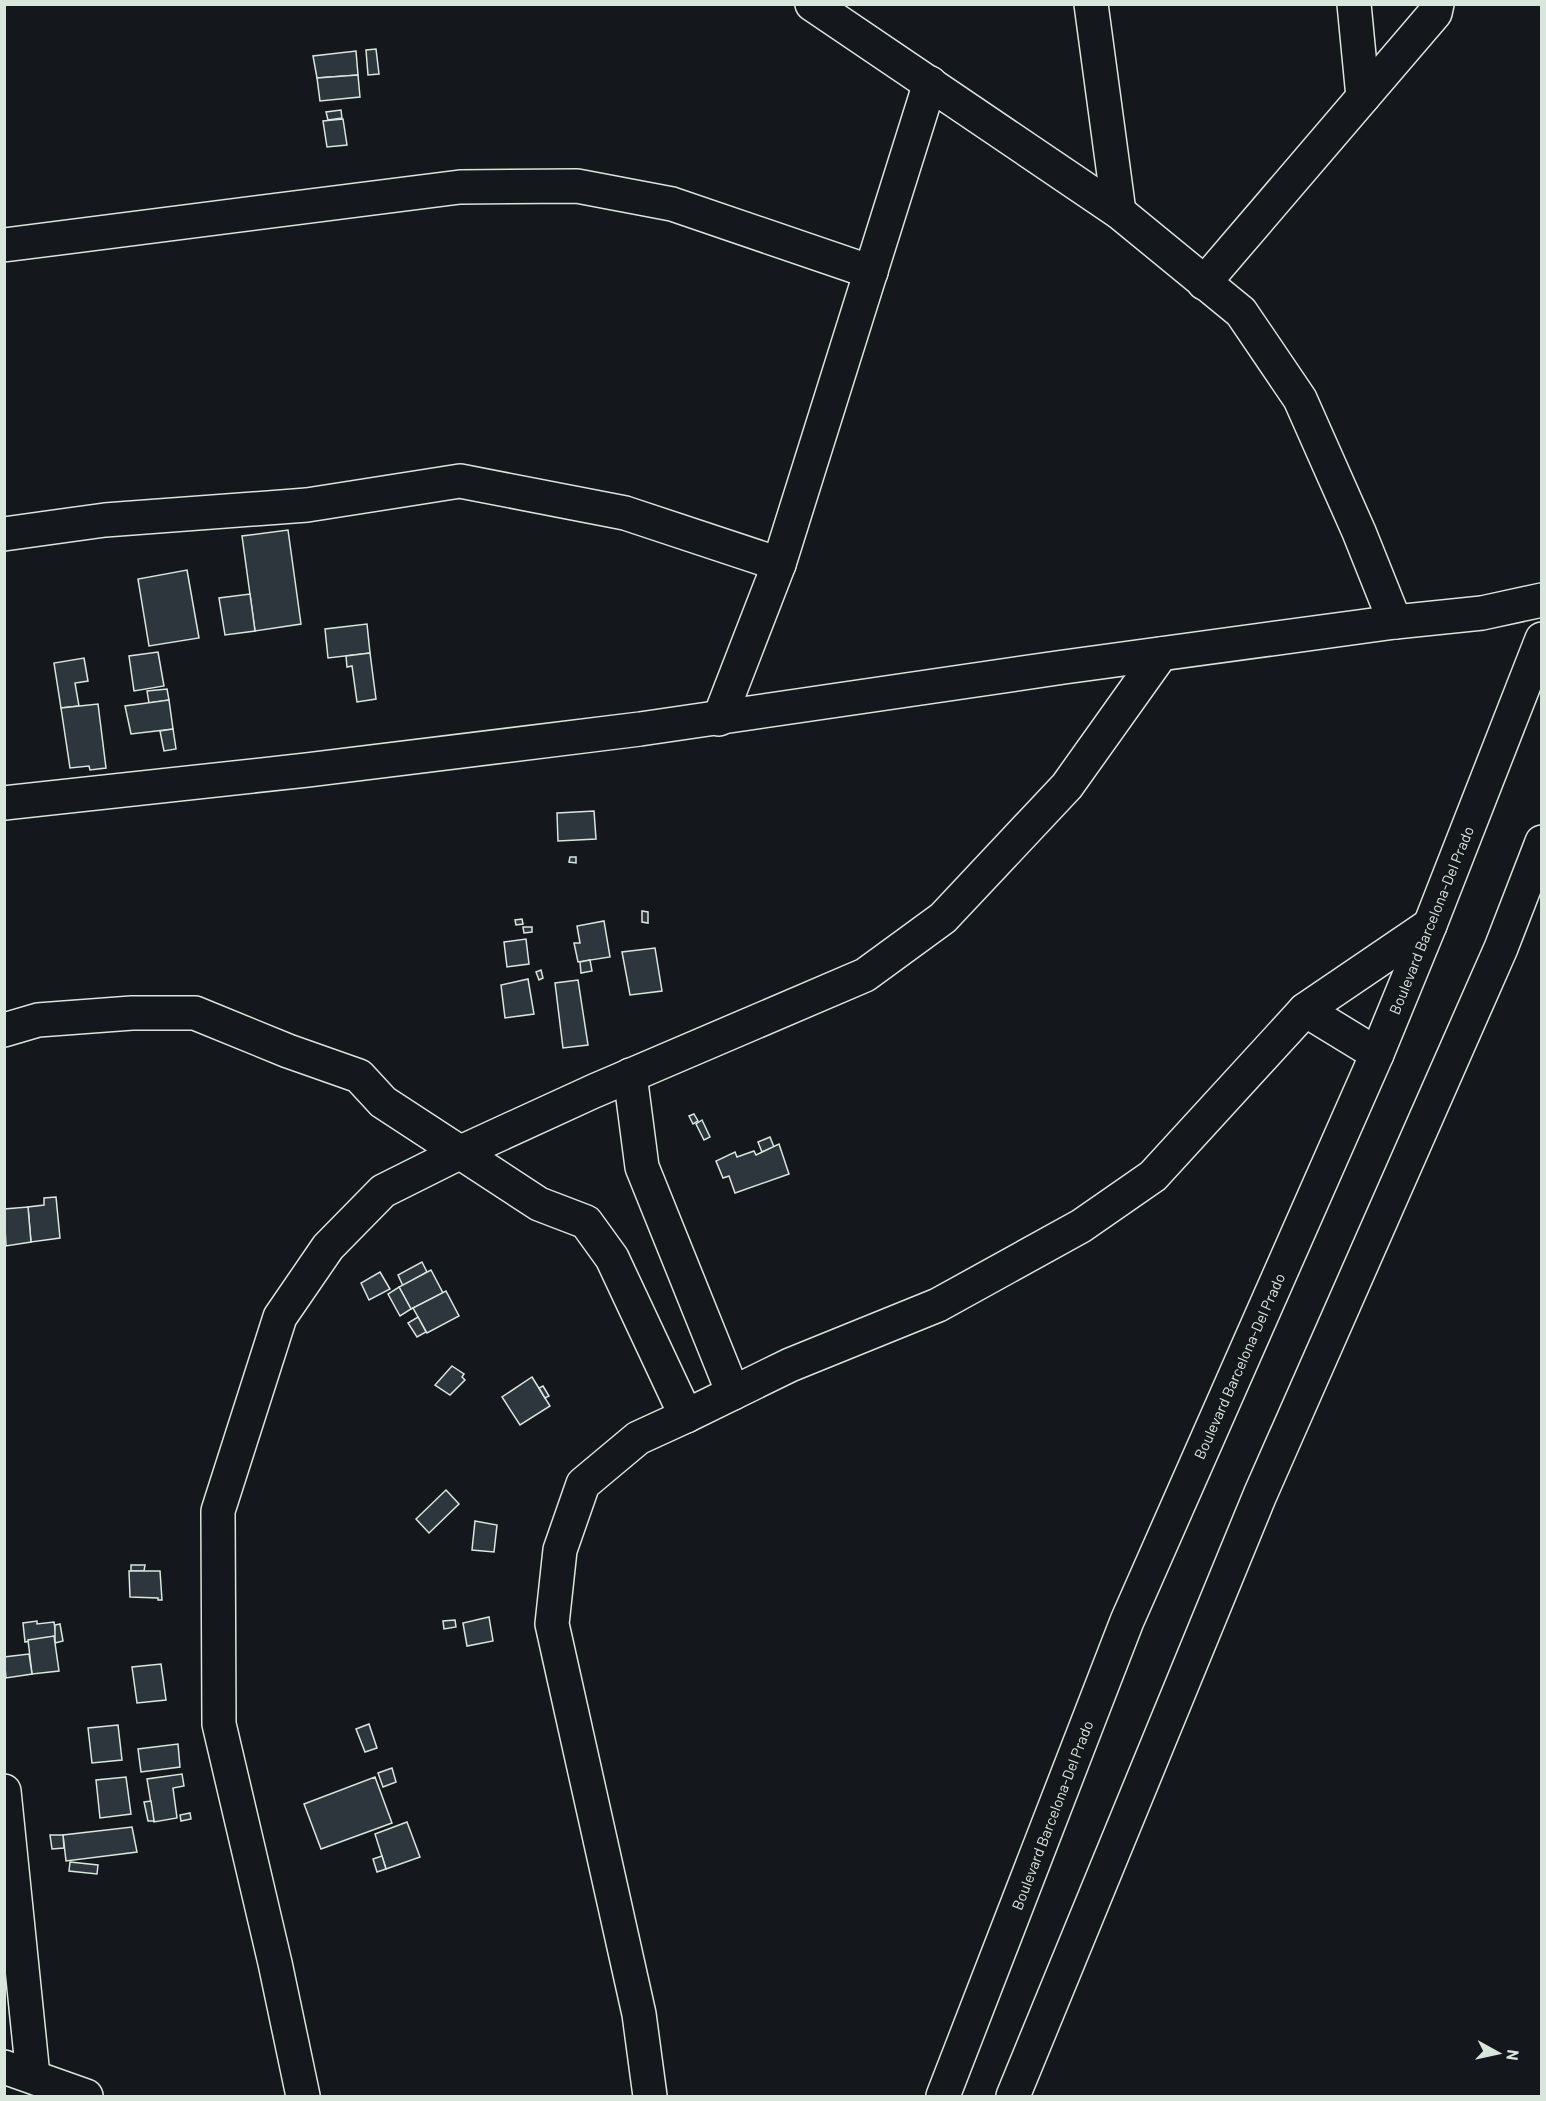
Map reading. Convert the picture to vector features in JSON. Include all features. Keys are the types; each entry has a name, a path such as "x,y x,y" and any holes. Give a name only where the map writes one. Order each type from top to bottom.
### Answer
{"street":[{"path":"812,4 1119,212 1241,312 1300,399 1359,532 1395,622"},
{"path":"1091,4 1119,212"},
{"path":"1354,4 1363,97"},
{"path":"1204,282 1435,13 1437,4"},
{"path":"719,719 779,564 930,83"},
{"path":"4,245 460,187 577,186 672,204 871,272"},
{"path":"4,534 105,520 307,505 460,481 625,513 779,564"},
{"path":"4,803 308,770 719,719 1161,654 1395,622 1482,613 1542,600"},
{"name":"Boulevard Barcelona-Del Prado","path":"943,2097 1127,1621 1377,1054 1542,639"},
{"path":"303,2097 275,1963 219,1724 218,1511 280,1317 328,1247 383,1191 461,1152 630,1076 866,975 943,918 1067,786 1161,654"},
{"path":"1013,2097 1260,1496 1501,948 1542,842"},
{"path":"650,2097 639,2014 552,1624 560,1550 583,1484 638,1438 790,1365 939,1305 1081,1226 1153,1176 1305,1010 1430,925"},
{"path":"1305,1010 1377,1054"},
{"path":"4,1030 38,1020 132,1013 195,1013 288,1051 359,1076 383,1102 539,1204 586,1222 612,1258 686,1416"},
{"path":"630,1076 642,1167 733,1393"},
{"path":"4,1791 19,2072 86,2097"}],"building":[{"path":"376,49 379,74 368,75 366,50"},
{"path":"356,51 358,75 317,78 313,56"},
{"path":"358,75 360,97 320,101 317,78"},
{"path":"341,110 342,118 328,120 326,112"},
{"path":"343,119 347,145 327,147 323,121"},
{"path":"288,530 301,624 255,631 242,536"},
{"path":"187,570 199,638 149,646 138,579"},
{"path":"250,594 255,631 225,635 219,598"},
{"path":"367,624 370,653 328,658 325,629"},
{"path":"158,652 164,686 134,691 129,656"},
{"path":"370,653 376,699 357,702 352,666 347,667 346,656"},
{"path":"84,658 88,681 75,683 79,706 61,708 54,663"},
{"path":"167,689 169,700 149,703 147,691"},
{"path":"169,700 173,729 131,734 125,706"},
{"path":"98,704 106,768 90,770 89,766 70,768 61,708"},
{"path":"173,729 176,749 164,751 160,731"},
{"path":"594,811 596,839 558,841 557,813"},
{"path":"570,857 576,857 576,863 569,862"},
{"path":"642,911 648,912 648,923 642,922"},
{"path":"522,919 523,924 516,925 515,920"},
{"path":"604,921 610,957 578,962 574,943 580,943 577,926"},
{"path":"523,927 532,927 532,932 524,933"},
{"path":"526,939 529,964 507,967 504,942"},
{"path":"655,948 662,991 630,995 622,952"},
{"path":"590,960 592,971 581,973 580,962"},
{"path":"541,970 543,978 539,980 536,972"},
{"path":"528,979 534,1014 505,1018 501,985"},
{"path":"578,980 588,1045 563,1048 555,983"},
{"path":"694,1114 698,1121 693,1124 689,1116"},
{"path":"702,1120 710,1137 704,1140 696,1124"},
{"path":"770,1137 774,1147 762,1152 758,1142"},
{"path":"779,1144 789,1174 735,1193 729,1176 723,1178 716,1161 735,1152 737,1157 754,1151 756,1155"},
{"path":"56,1197 60,1238 31,1242 28,1207 44,1205 44,1198"},
{"path":"28,1207 31,1242 6,1246 4,1209"},
{"path":"422,1262 427,1272 403,1286 398,1275"},
{"path":"431,1270 443,1293 411,1309 399,1287"},
{"path":"380,1272 390,1289 369,1300 361,1283"},
{"path":"399,1287 411,1309 400,1316 388,1294"},
{"path":"446,1291 459,1316 427,1333 413,1308"},
{"path":"418,1317 426,1332 417,1337 408,1323"},
{"path":"452,1366 464,1374 462,1377 465,1380 450,1395 435,1385"},
{"path":"532,1377 550,1406 520,1425 502,1397"},
{"path":"543,1386 549,1396 545,1398 539,1388"},
{"path":"446,1490 459,1504 429,1533 416,1519"},
{"path":"475,1521 497,1525 494,1552 472,1550"},
{"path":"131,1565 145,1565 144,1571 131,1571"},
{"path":"129,1571 160,1571 162,1600 130,1597"},
{"path":"489,1617 493,1641 467,1646 463,1623"},
{"path":"455,1620 456,1627 444,1629 443,1621"},
{"path":"37,1621 37,1624 54,1622 56,1636 25,1642 23,1623"},
{"path":"60,1624 63,1641 55,1643 55,1625"},
{"path":"54,1636 59,1671 32,1674 28,1640"},
{"path":"29,1654 32,1674 6,1678 4,1657"},
{"path":"161,1664 166,1700 137,1703 132,1667"},
{"path":"369,1724 377,1748 365,1752 356,1729"},
{"path":"118,1725 122,1760 92,1763 88,1728"},
{"path":"178,1744 180,1767 141,1772 138,1749"},
{"path":"392,1768 396,1782 383,1787 378,1773"},
{"path":"182,1774 184,1786 173,1788 177,1818 154,1822 147,1779"},
{"path":"126,1777 131,1814 100,1818 96,1780"},
{"path":"375,1777 392,1823 321,1849 304,1804"},
{"path":"151,1801 154,1821 148,1821 144,1802"},
{"path":"190,1813 191,1819 181,1821 180,1815"},
{"path":"407,1822 420,1857 386,1869 375,1834"},
{"path":"132,1827 137,1852 66,1861 63,1835"},
{"path":"50,1835 63,1835 64,1848 52,1849"},
{"path":"382,1856 386,1869 377,1872 373,1859"},
{"path":"70,1862 98,1865 97,1874 69,1871"}]}
